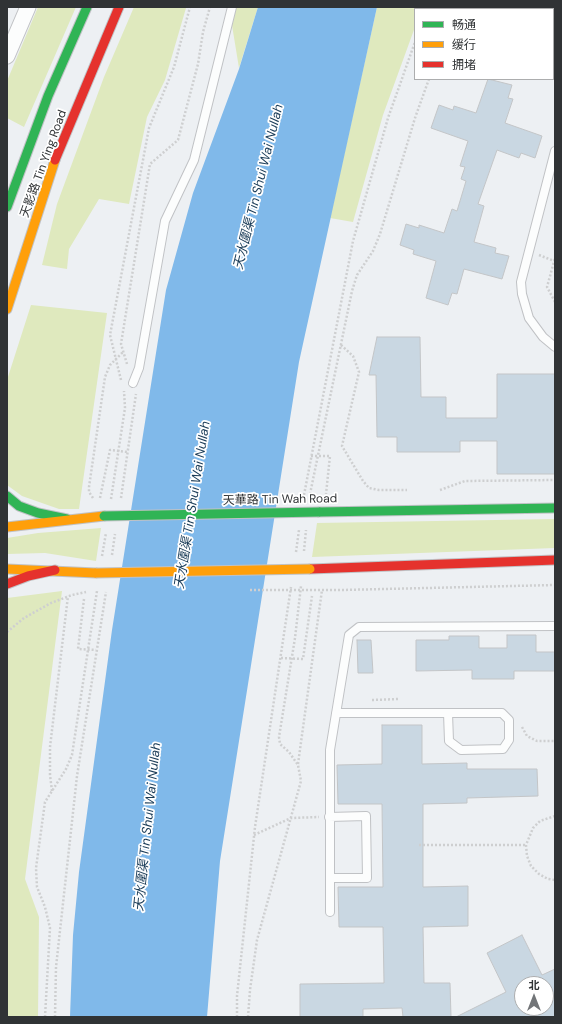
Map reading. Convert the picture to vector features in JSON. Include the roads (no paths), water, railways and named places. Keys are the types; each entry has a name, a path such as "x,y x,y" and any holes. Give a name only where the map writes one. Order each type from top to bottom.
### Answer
{"main road":[{"name":"天影路 Tin Ying Road","path":"7,207 43,110 86,7"},
{"name":"天影路 Tin Ying Road","path":"7,309 57,155 119,7"},
{"path":"7,496 19,506 38,513 67,519"},
{"name":"天華路 Tin Wah Road","path":"7,527 104,516 555,508"},
{"path":"7,569 56,570 96,573 310,569 555,560"},
{"path":"7,584 28,576 56,570"}],"street":[{"path":"7,56 28,7"}],"lane":[{"path":"133,382 139,368 165,221 194,160 232,7"},
{"path":"555,151 521,282 522,294 528,318 543,337 555,347"},
{"path":"330,912 330,750 349,635 359,627 555,626"},
{"path":"336,713 448,713 502,713 509,720 509,740 504,749 461,750 449,741 448,713"},
{"path":"329,817 366,816 367,878 330,878"}],"water":[{"name":"天水圍渠 Tin Shui Wai Nullah","path":"258,7 377,7 299,362 220,861 207,1017 70,1017 73,935 79,872 112,630 166,290 193,193 239,69"}]}
